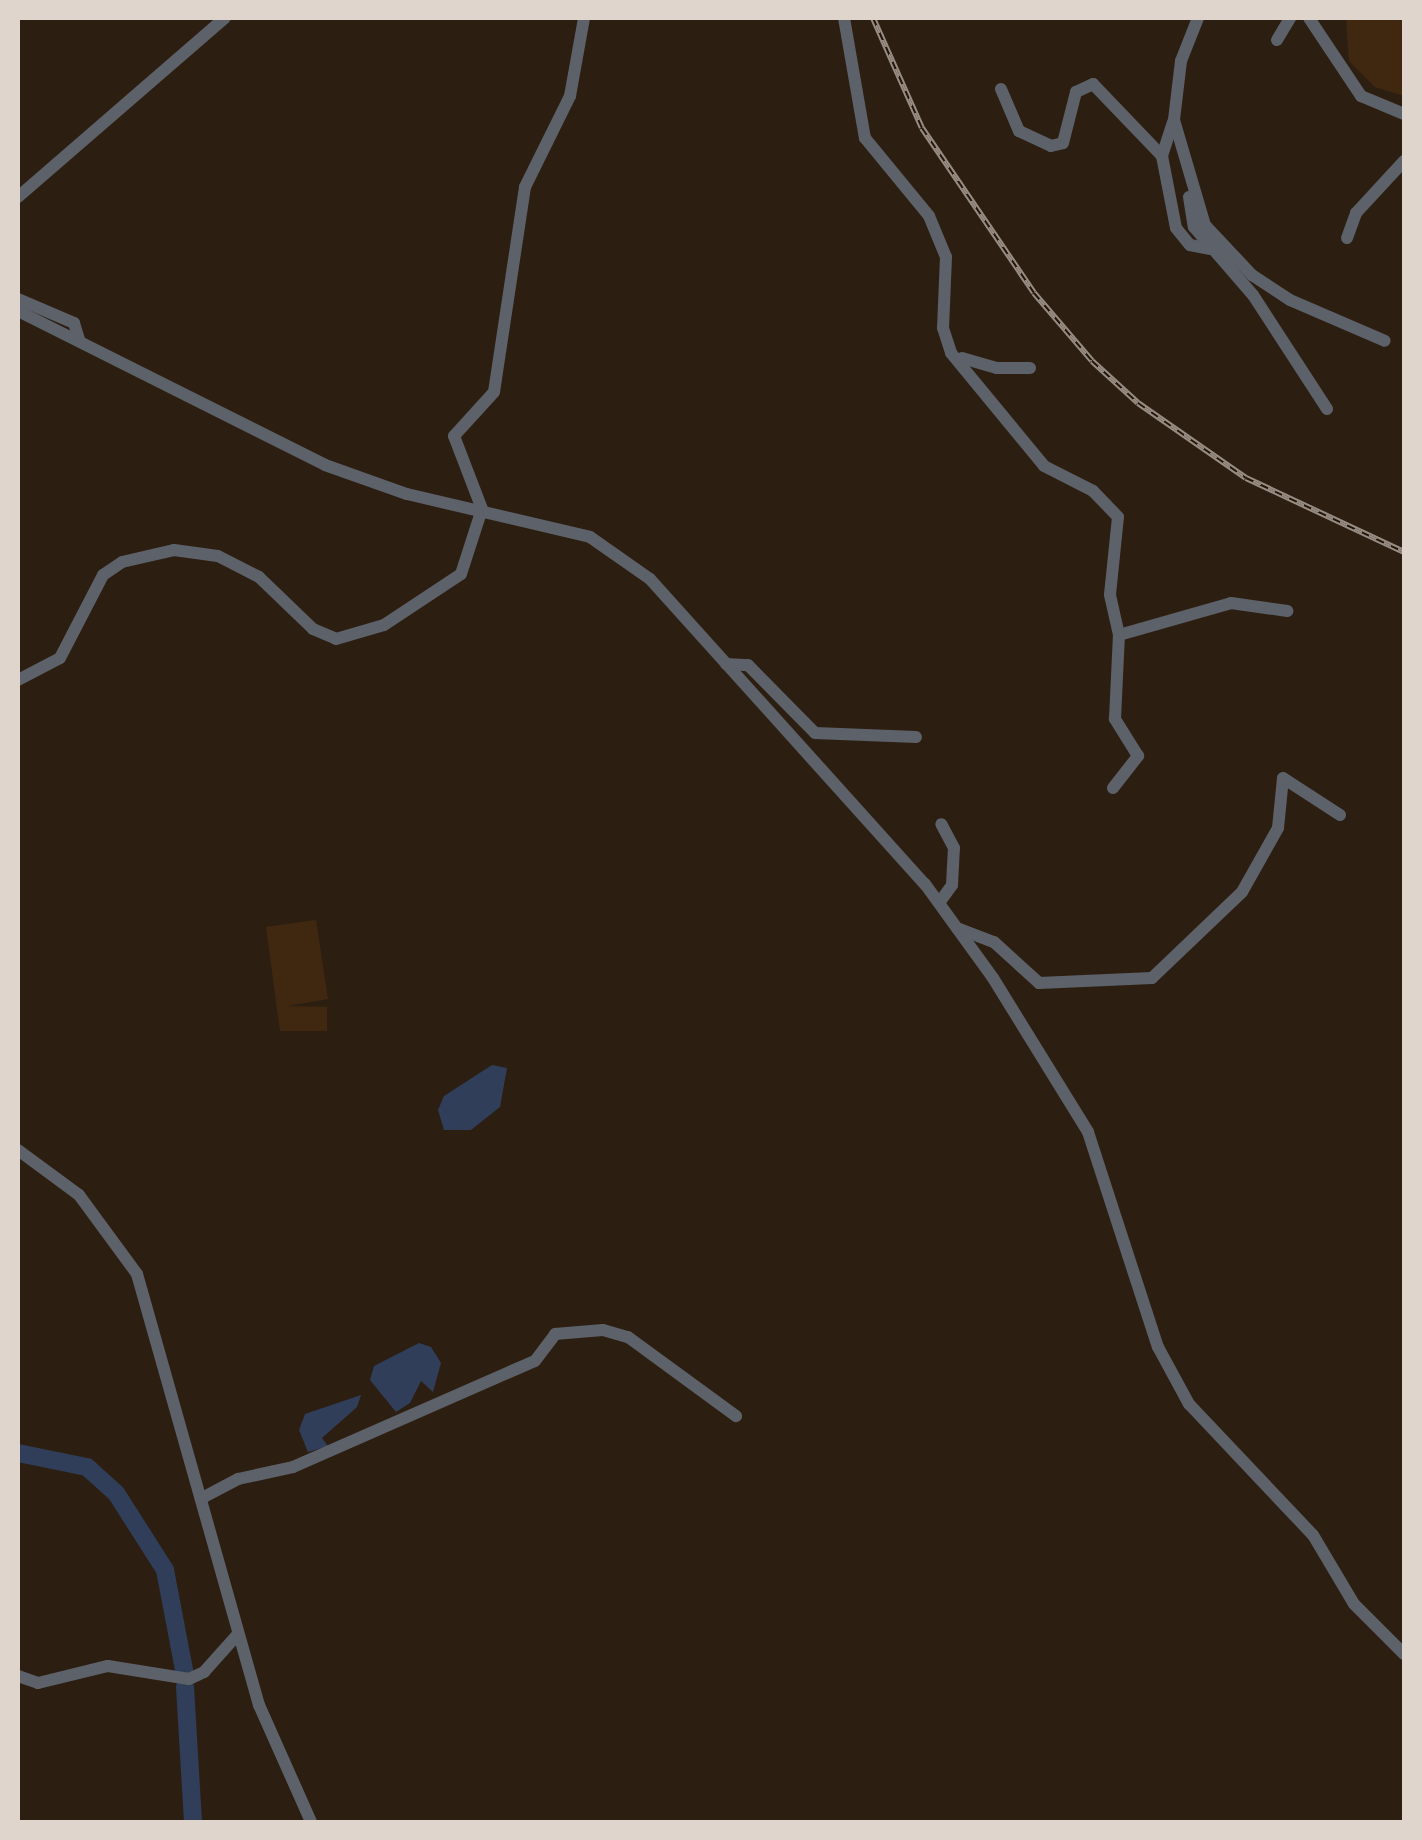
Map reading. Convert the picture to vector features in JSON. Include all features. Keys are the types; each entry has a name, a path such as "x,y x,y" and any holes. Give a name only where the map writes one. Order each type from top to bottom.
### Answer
{"street":[{"path":"18,198 224,18"},
{"path":"18,680 60,658 113,565 174,550 240,565 313,629 350,638 384,625 461,574 482,509 454,436 494,392 524,186 570,96 584,18"},
{"path":"844,18 865,138 928,216 943,247 949,282 943,328 951,353 1044,466 1115,510 1119,538 1110,595 1119,635 1115,719 1138,756 1113,788"},
{"path":"1198,18 1180,61 1174,120 1162,156 1178,234 1194,248 1211,249"},
{"path":"1277,40 1290,18"},
{"path":"1310,18 1361,96 1404,114"},
{"path":"1001,89 1019,131 1051,146 1065,140 1076,92 1093,84 1162,156"},
{"path":"1174,120 1205,225 1252,275 1384,341"},
{"path":"1346,238 1356,213 1404,161"},
{"path":"1190,184 1191,219 1211,249 1253,296 1327,409"},
{"path":"18,299 74,323 79,338"},
{"path":"18,311 79,338 325,465 407,494 482,509 608,546 650,578 957,928 1088,1132 1158,1348 1189,1404 1313,1536 1354,1604 1404,1654"},
{"path":"951,353 988,367 1030,368"},
{"path":"1119,635 1232,603 1286,610"},
{"path":"726,664 748,665 815,732 916,737"},
{"path":"957,928 994,942 1038,983 1152,978 1176,961 1200,926 1248,882 1280,823 1283,778 1340,815"},
{"path":"939,904 952,885 954,848 941,824"},
{"path":"18,1150 79,1195 128,1253 265,1721 311,1822"},
{"path":"202,1498 238,1479 293,1467 535,1361 555,1334 603,1330 628,1337 736,1416"},
{"path":"18,1676 38,1684 124,1666 189,1679 214,1663 238,1634"}],"shaded area":[{"path":"1346,18 1404,18 1404,96 1375,87 1349,61"},
{"path":"316,920 328,999 288,1006 327,1007 327,1031 280,1031 266,927"}],"water":[{"path":"492,1065 507,1068 500,1107 471,1130 444,1130 438,1110 444,1096"},
{"path":"419,1343 431,1347 441,1363 433,1392 421,1381 410,1403 396,1412 370,1380 374,1366"},
{"path":"361,1395 357,1407 322,1438 328,1446 308,1452 299,1430 305,1414"}],"waterway":[{"path":"18,1453 87,1467 116,1493 165,1570 184,1670"},
{"path":"185,1687 193,1822"}],"railway":[{"path":"873,18 922,128 1034,293 1092,361 1138,403 1246,478 1404,552"}]}
